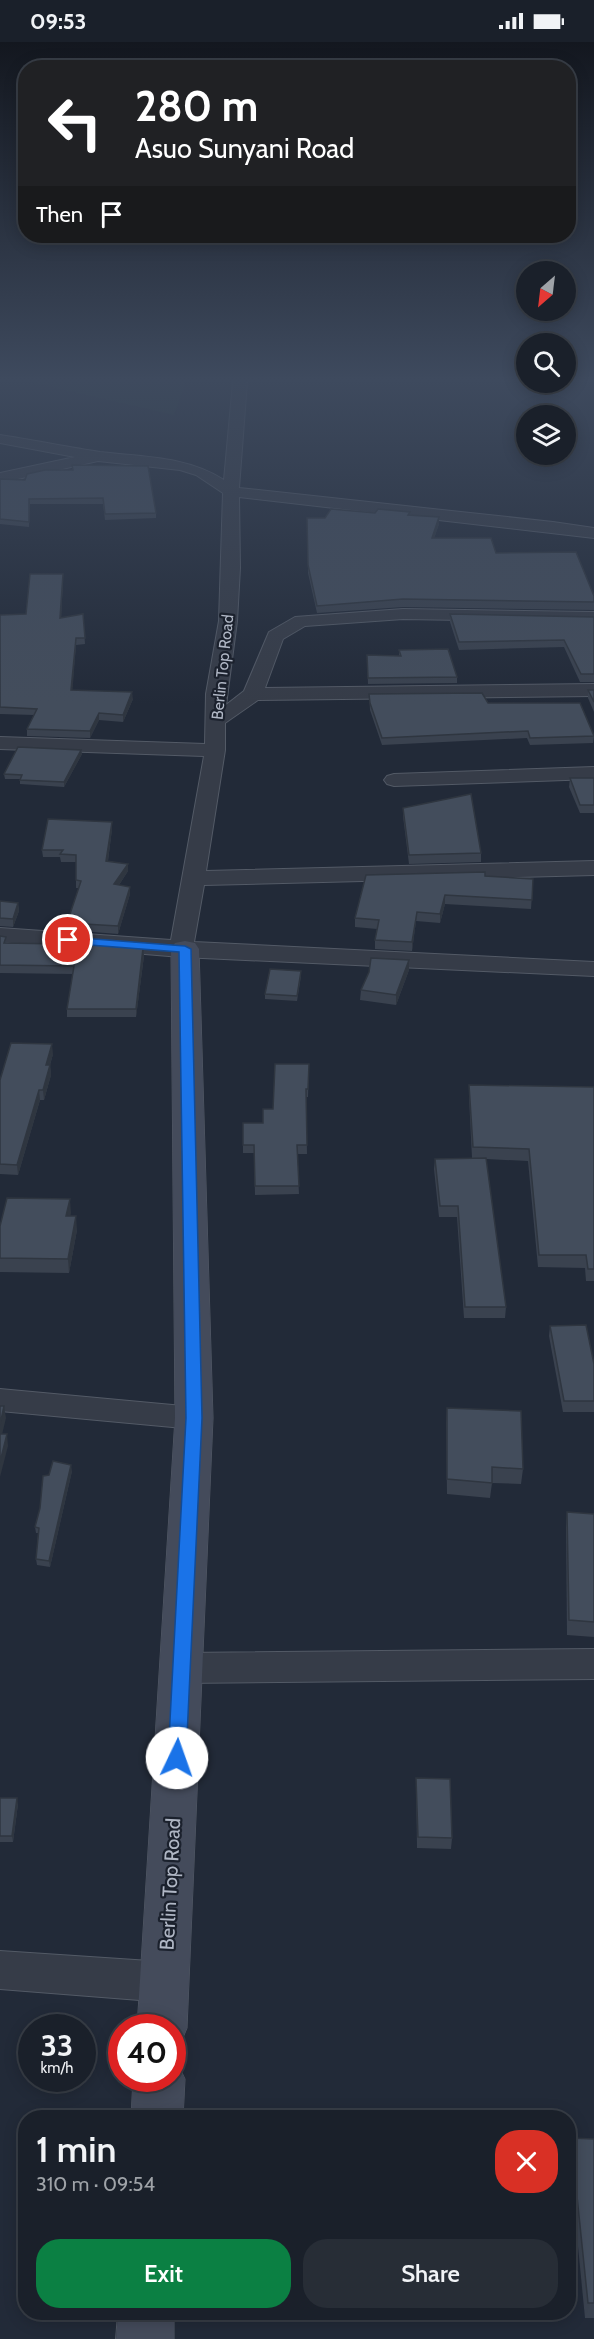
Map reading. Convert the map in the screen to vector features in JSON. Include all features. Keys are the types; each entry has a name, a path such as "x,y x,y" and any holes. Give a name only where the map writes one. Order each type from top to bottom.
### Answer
{"street":[{"path":"228,489 232,492 594,533"},
{"name":"Berlin Top Road","path":"163,2014 194,1418 183,949 215,750 216,694 229,611 232,492"},
{"path":"216,721 253,694 275,636 301,621 403,614 594,617"},
{"path":"253,694 594,690"},
{"path":"0,743 215,750"},
{"path":"394,780 594,773"},
{"path":"193,878 594,868"},
{"path":"0,935 423,964 594,969"},
{"path":"0,1400 194,1418"},
{"path":"182,1668 594,1664"},
{"path":"0,1970 165,1982"},
{"path":"157,2110 158,2092"},
{"path":"145,2339 146,2320"}],"building":[{"path":"0,489 152,489 156,513 105,514 103,498 29,499 29,522 0,519"},
{"path":"331,509 375,513 378,509 410,512 408,515 439,517 432,538 491,538 496,553 576,552 594,596 594,602 403,599 317,606 308,565 307,518 325,518"},
{"path":"30,574 63,574 60,618 83,614 85,638 76,638 71,690 132,692 123,715 99,713 90,731 27,729 37,709 0,707 0,615 26,614"},
{"path":"450,614 594,617 594,674 581,674 564,640 459,642"},
{"path":"448,649 457,677 368,678 367,655 401,656 399,650"},
{"path":"588,690 594,690 594,702"},
{"path":"482,693 488,703 580,703 594,736 530,738 528,731 382,738 369,694"},
{"path":"18,747 81,750 64,782 20,780 22,775 4,774"},
{"path":"570,778 594,778 594,805 580,805"},
{"path":"471,794 481,853 409,855 403,808"},
{"path":"48,819 112,822 106,861 128,864 114,884 130,887 118,926 67,923 81,881 76,880 76,855 60,854 63,850 42,850"},
{"path":"485,872 485,876 533,879 532,900 445,895 440,914 417,912 412,942 375,940 379,920 355,918 366,875"},
{"path":"0,901 18,903 13,919 0,918"},
{"path":"0,936 6,937 4,943 60,944 61,941 143,948 136,1009 67,1009 74,966 0,965"},
{"path":"371,958 409,960 396,995 361,990 369,972"},
{"path":"270,969 301,971 297,996 265,994"},
{"path":"11,1043 52,1044 46,1065 50,1065 43,1090 39,1090 17,1165 0,1164 0,1080"},
{"path":"275,1064 309,1064 308,1089 306,1089 307,1145 297,1145 299,1186 255,1186 254,1145 243,1145 243,1123 263,1123 263,1109 273,1109"},
{"path":"469,1085 594,1087 594,1269 588,1269 586,1255 539,1255 529,1149 473,1147"},
{"path":"486,1158 506,1307 465,1307 458,1206 440,1206 435,1159"},
{"path":"7,1198 70,1199 66,1216 76,1216 68,1259 0,1258 0,1226"},
{"path":"586,1325 594,1364 594,1401 564,1401 550,1326"},
{"path":"0,1406 4,1406 0,1425"},
{"path":"447,1408 521,1411 523,1469 492,1467 492,1483 447,1479"},
{"path":"0,1434 7,1434 0,1462"},
{"path":"53,1461 71,1465 49,1561 36,1559 39,1528 35,1527 40,1508 43,1476 49,1475"},
{"path":"567,1512 594,1514 594,1622 569,1620"},
{"path":"416,1778 450,1779 452,1838 418,1837"},
{"path":"0,1798 17,1798 12,1836 0,1836"},
{"path":"576,2138 594,2139 594,2303 588,2303 576,2187"}],"route":[{"path":"68,940 185,949 194,1418 177,1758"}]}
